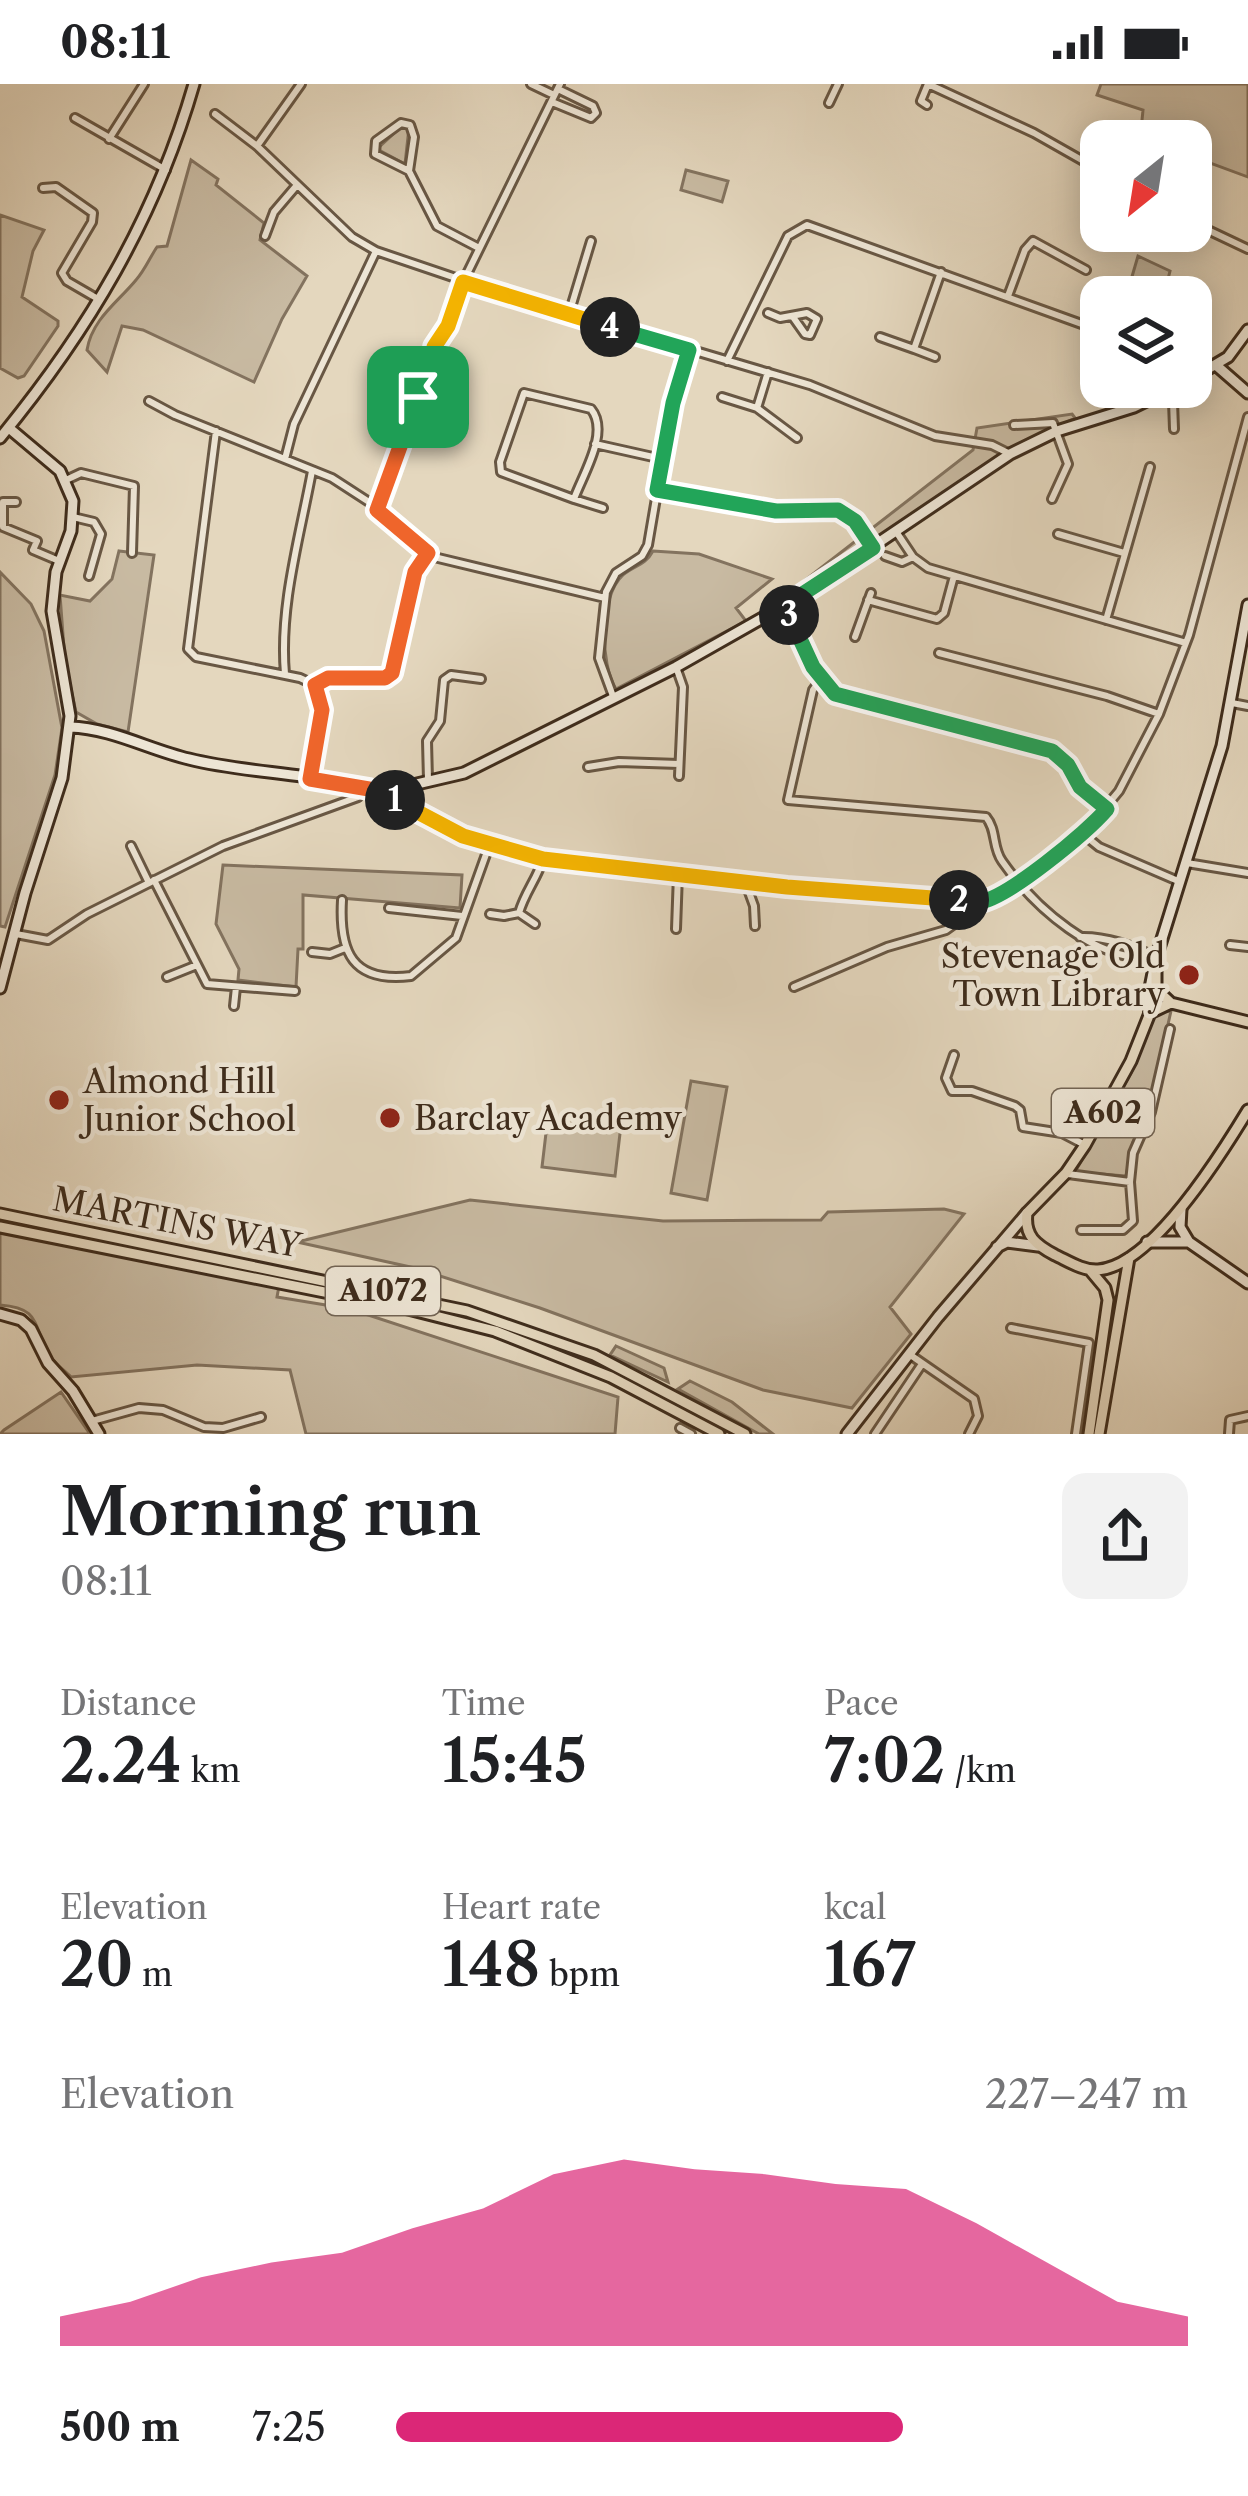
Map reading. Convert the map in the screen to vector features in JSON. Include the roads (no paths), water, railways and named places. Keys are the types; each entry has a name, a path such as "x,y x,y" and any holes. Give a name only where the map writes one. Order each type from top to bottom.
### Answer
{"main road":[{"path":"1156,958 1156,989 1172,1003 1246,1019"},
{"path":"1150,1013 1172,1003"},
{"name":"A602","path":"1028,1213 1066,1173 1084,1145 1126,1071 1150,1013"},
{"path":"1090,1270 1112,1268 1129,1258 1181,1209 1248,1110"},
{"path":"1028,1213 1028,1232 1038,1246 1090,1270 1105,1288 1108,1300 1089,1434"},
{"name":"MARTINS WAY","path":"0,1214 467,1311 594,1355 745,1434"},
{"name":"A1072","path":"0,1227 404,1308 495,1331 611,1377 719,1434"},
{"path":"1099,1434 1129,1258"}],"street":[{"path":"109,139 144,84"},
{"path":"0,439 58,365 135,239 166,170 194,84"},
{"path":"257,146 301,84"},
{"path":"531,84 556,92 593,106 596,113 582,118 556,92"},
{"path":"829,103 838,84"},
{"path":"928,105 920,100 928,84 941,87 1080,158"},
{"path":"377,510 434,358 434,347 556,92"},
{"path":"215,114 257,146 352,237 376,251 463,282 844,397 935,436 992,445 1010,454"},
{"path":"75,118 166,170"},
{"path":"409,171 374,151 376,141 401,123 410,124 414,132 409,171 433,222 479,248"},
{"path":"265,236 274,212 297,185"},
{"path":"43,188 56,188 93,213 62,270 67,281 101,301"},
{"path":"728,361 781,248 796,228 816,226 1080,324"},
{"path":"1212,232 1248,249"},
{"path":"568,314 591,241"},
{"path":"1008,296 1033,241 1086,270"},
{"path":"285,459 294,424 376,251"},
{"path":"910,347 941,272"},
{"path":"753,307 793,316"},
{"path":"1212,367 1240,345 1248,330"},
{"path":"880,337 935,357"},
{"path":"614,699 599,658 605,598 616,573 646,550 673,403 689,350"},
{"path":"1217,366 1248,392"},
{"path":"757,408 768,372"},
{"path":"574,499 600,426 591,409 524,393 518,400 501,472 574,499 603,508"},
{"path":"722,397 757,408 796,438"},
{"path":"149,401 312,469 377,510 428,553 605,598"},
{"path":"393,799 404,787 429,784 497,758 676,668 784,606 1010,454 1057,431 1132,408"},
{"path":"1173,408 1174,428"},
{"path":"70,727 99,731 189,759 369,789 489,846 543,859 746,883 976,902 1017,883 1083,834 1107,809 1159,714 1186,643 1248,417"},
{"path":"1014,425 1052,422 1057,431 1068,464 1052,499"},
{"path":"0,988 62,778 70,727 52,611 59,561 73,517 66,480 9,428"},
{"path":"216,431 188,649 196,657 285,674 315,685 328,678 385,678 392,673 415,572 428,553"},
{"path":"595,444 662,459"},
{"path":"1106,620 1150,467"},
{"path":"285,674 283,650 297,537 312,469"},
{"path":"66,480 81,473 134,486 132,553"},
{"path":"657,490 776,511 838,510 855,521 873,548"},
{"path":"16,502 3,502 3,527 37,541 33,550 59,561"},
{"path":"73,517 91,520 101,534 89,576"},
{"path":"897,532 913,557 928,568 1186,643"},
{"path":"1058,534 1124,553"},
{"path":"885,556 902,562 913,557"},
{"path":"856,637 870,596 937,619 944,613 954,576"},
{"path":"1150,1013 1148,998 1156,958 1232,703 1248,605"},
{"path":"784,606 821,679 839,696 1052,751 1068,765 1080,787 1107,809"},
{"path":"939,653 1159,714"},
{"path":"676,668 683,687 679,776"},
{"path":"429,784 428,741 440,721 444,680 451,675 481,679"},
{"path":"821,679 813,690 787,799 986,817 993,826 998,854 1017,883 1080,937 1090,936 1156,958"},
{"path":"310,779 322,710 315,685"},
{"path":"1232,703 1248,706"},
{"path":"588,767 619,762 679,764"},
{"path":"16,934 48,940 87,914 248,835 358,797"},
{"path":"1083,834 1099,847 1178,881"},
{"path":"130,846 205,982 295,991"},
{"path":"342,900 344,949 370,972 411,976 456,938 489,846"},
{"path":"519,913 527,886 543,859"},
{"path":"1184,862 1248,873"},
{"path":"676,929 677,874"},
{"path":"746,883 755,926"},
{"path":"794,987 887,947 946,930 971,912 976,902"},
{"path":"389,908 462,916"},
{"path":"490,914 519,913 535,924"},
{"path":"1230,945 1248,947"},
{"path":"312,952 330,954 344,949"},
{"path":"167,977 197,965"},
{"path":"234,1006 236,987"},
{"path":"1081,1230 1123,1230 1134,1218 1133,1153 1151,1112 1170,1029"},
{"path":"954,1055 946,1074 949,1089 958,1093 972,1090 1015,1106 1023,1127 1062,1133 1084,1145"},
{"path":"1066,1173 1130,1181"},
{"path":"1181,1209 1180,1227 1189,1242 1248,1283"},
{"path":"847,1434 1028,1213"},
{"path":"996,1247 1007,1242 1038,1246"},
{"path":"1148,1242 1189,1242"},
{"path":"0,1314 21,1320 31,1329 48,1363 73,1391 99,1434"},
{"path":"1010,1328 1089,1343 1076,1434"},
{"path":"908,1354 974,1399 978,1415 970,1434"},
{"path":"875,1434 922,1364"},
{"path":"92,1421 139,1408 175,1413 204,1427 238,1426 254,1415"},
{"path":"1229,1434 1230,1420 1248,1415"},
{"path":"680,1428 691,1434"}],"place":[{"name":"Stevenage Old Town Library","path":"1189,975"},
{"name":"Almond Hill Junior School","path":"59,1100"},
{"name":"Barclay Academy","path":"390,1118"}]}
